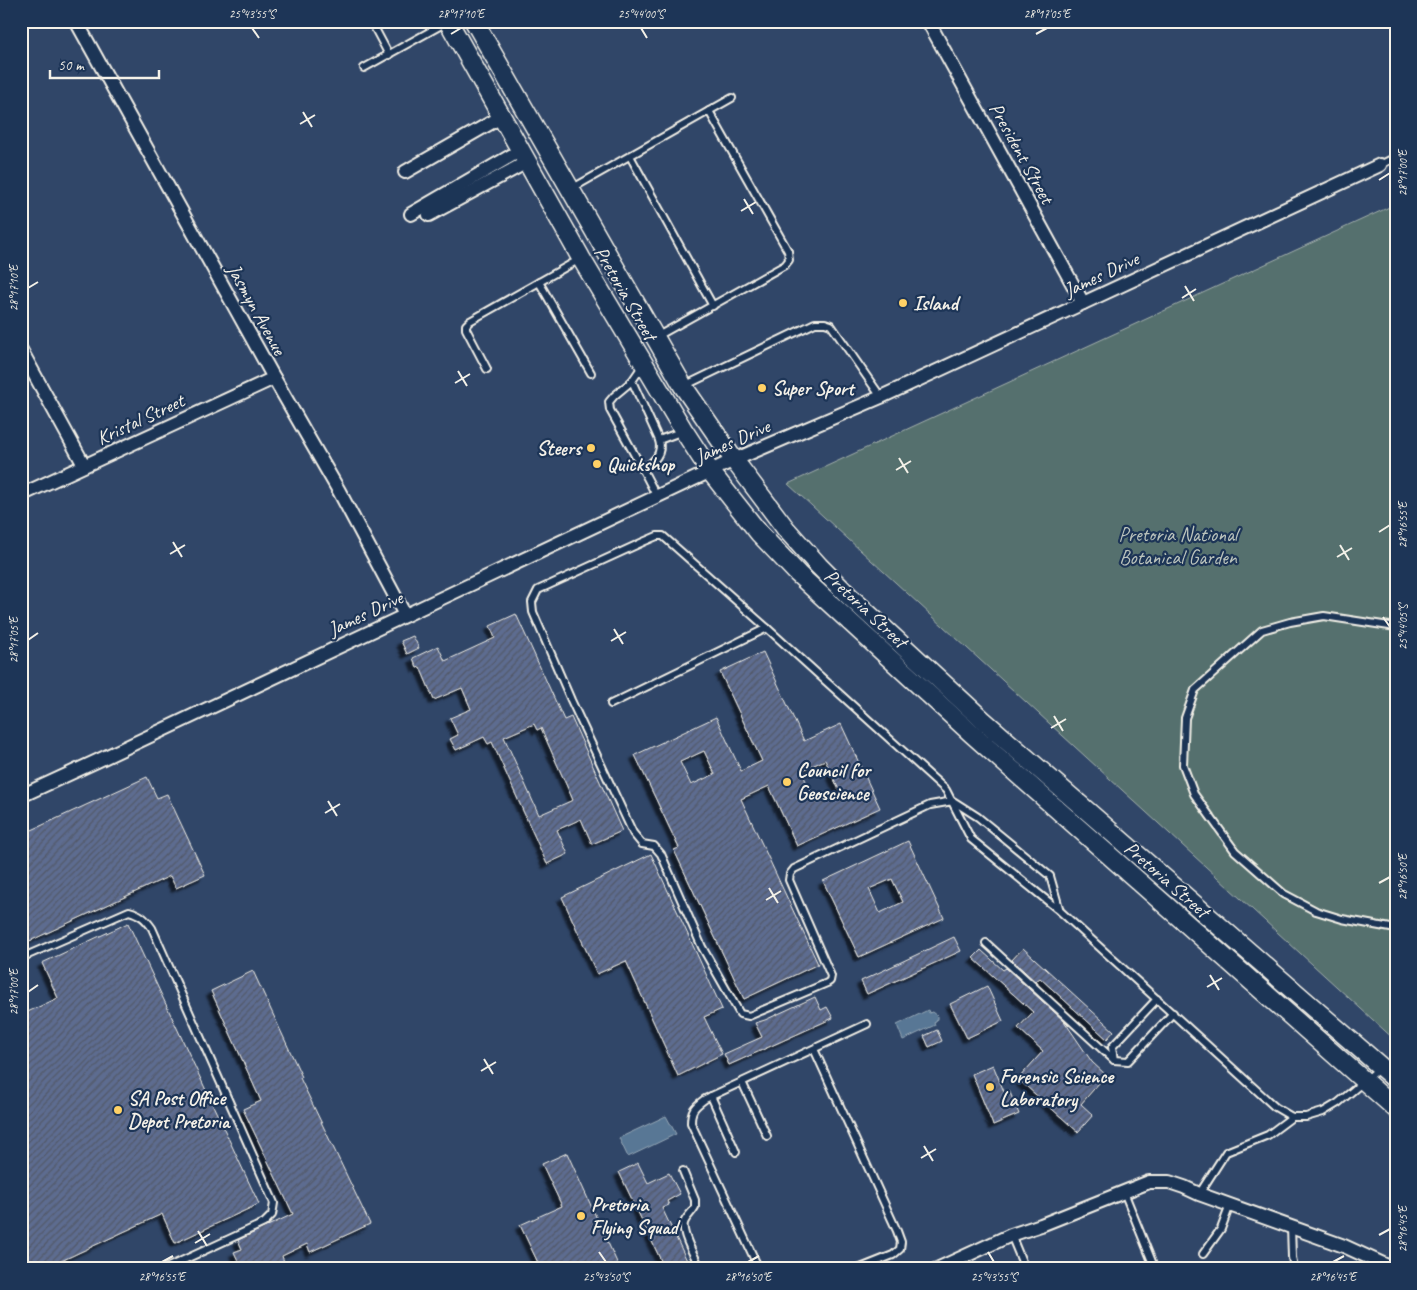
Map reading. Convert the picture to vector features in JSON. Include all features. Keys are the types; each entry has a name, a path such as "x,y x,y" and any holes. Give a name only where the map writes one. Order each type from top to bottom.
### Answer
{"main road":[{"name":"Pretoria Street","path":"474,21 683,386 734,460 786,529 849,596 984,721 1396,1080"},
{"name":"Pretoria Street","path":"448,22 581,258 684,431 710,471 759,533 798,574 972,734 1396,1109"}],"street":[{"name":"Jasmyn Avenue","path":"76,21 274,378 340,491 405,615"},
{"name":"President Street","path":"928,21 1083,303"},
{"path":"405,172 501,117"},
{"path":"411,214 524,156"},
{"path":"428,215 524,156"},
{"name":"James Drive","path":"21,796 710,471 881,397 1380,165"},
{"path":"21,350 84,465"},
{"name":"Kristal Street","path":"21,495 274,378"},
{"path":"937,1269 1011,1235 1150,1182 1169,1182 1184,1187 1344,1246 1394,1269"}],"lane":[{"path":"371,21 389,54"},
{"path":"364,68 448,22"},
{"path":"570,190 732,98"},
{"path":"655,338 785,265 789,260 788,251 710,111"},
{"path":"630,156 713,306"},
{"path":"1380,165 1396,157"},
{"path":"488,369 466,329 466,325 581,258"},
{"path":"539,282 591,373"},
{"path":"683,386 815,323 825,322 831,325 881,397"},
{"path":"644,364 632,381 609,402 610,410 657,497"},
{"path":"632,381 661,447 660,452 652,463 643,470"},
{"path":"659,440 684,431"},
{"path":"1060,911 1050,876 978,817 953,801 930,805 794,869 790,874 789,880 831,976 830,981 748,1016 740,1014 702,947 661,854 654,846 642,844 633,833 570,700 533,612 532,602 538,590 643,542 657,536 663,536 946,790 953,801 970,839 1060,911 1275,1107 1292,1117 1306,1117 1322,1112 1338,1103 1381,1066"},
{"path":"1396,627 1324,616 1290,622 1262,630 1196,690 1185,718 1183,765 1194,794 1235,851 1284,894 1316,911 1342,919 1396,929"},
{"path":"611,704 767,628"},
{"path":"21,958 129,911 138,913 145,918 152,928 274,1202 272,1214 264,1223 164,1269"},
{"path":"986,943 1114,1060 1128,1061 1172,1013"},
{"path":"1114,1060 1112,1047 1157,999"},
{"path":"759,1269 691,1123 691,1114 695,1106 711,1096 867,1024"},
{"path":"814,1048 898,1231 901,1242 900,1249 893,1254 858,1269"},
{"path":"742,1082 767,1136"},
{"path":"711,1096 736,1152"},
{"path":"1199,1194 1226,1152 1268,1135 1292,1117"},
{"path":"683,1171 695,1200 695,1207 684,1221 683,1227 701,1269"},
{"path":"1124,1192 1155,1269"},
{"path":"1203,1254 1221,1229 1230,1205"},
{"path":"1291,1227 1294,1269"},
{"path":"1011,1235 1025,1269"}],"green space":[{"name":"Pretoria National Botanical Garden","path":"1396,204 1396,1041 788,484"}],"water":[{"path":"928,1010 929,1013 932,1012 937,1016 935,1025 903,1040 897,1025"},
{"path":"666,1116 676,1134 628,1157 619,1138"}],"building":[{"path":"516,614 564,720 571,717 622,831 592,844 581,819 557,830 568,854 547,864 492,742 488,744 484,737 456,750 450,739 458,735 450,718 471,709 462,688 434,700 420,667 417,668 413,658 438,646 445,661 495,638 490,626","holes":["534,724 537,730 541,728 573,800 539,815 504,737"]},
{"path":"413,636 419,648 407,654 401,641"},
{"path":"763,652 804,741 841,724 880,808 797,846 769,786 741,799 818,964 744,999 674,850 679,848 635,755 716,717 741,771 762,761 720,672","holes":["704,751 715,774 691,785 680,762","825,760 840,792 817,803 801,771"]},
{"path":"147,777 157,798 167,794 205,875 176,888 170,876 21,945 21,835"},
{"name":"Council for Geoscience","path":"908,841 944,918 859,957 823,881","holes":["892,879 903,902 880,913 869,889"]},
{"path":"651,854 722,1009 704,1017 722,1054 678,1076 626,961 597,974 562,897"},
{"name":"SA Post Office Depot Pretoria","path":"128,923 259,1204 175,1243 162,1214 44,1269 21,1269 21,1015 58,998 42,963"},
{"path":"954,937 961,951 867,994 861,981"},
{"path":"1023,948 1114,1031 1107,1039 1040,978 1036,981 1038,984 1012,960"},
{"path":"981,950 1003,970 1006,968 1064,1021 1092,1062 1106,1075 1081,1104 1093,1115 1078,1132 1018,1079 1043,1051 1018,1028 1033,1012 973,958"},
{"path":"253,971 302,1077 300,1078 370,1224 310,1252 307,1244 282,1256 284,1262 270,1269 242,1269 234,1252 242,1249 238,1240 293,1214 243,1109 261,1101 211,991"},
{"path":"987,986 1003,1021 967,1038 950,1004"},
{"path":"815,997 821,1010 827,1007 833,1018 729,1065 724,1054 762,1037 755,1023"},
{"path":"937,1030 942,1041 929,1047 924,1036"},
{"name":"Forensic Science Laboratory","path":"993,1065 1005,1094 1009,1090 1019,1114 993,1125 972,1074"},
{"path":"567,1153 620,1269 541,1269 520,1225 562,1206 542,1164"},
{"path":"638,1163 648,1183 669,1173 680,1194 667,1201 669,1205 662,1208 691,1269 665,1269 619,1172"}],"place":[{"name":"Island","path":"903,303"},
{"name":"Super Sport","path":"762,388"},
{"name":"Steers","path":"591,448"},
{"name":"Quickshop","path":"597,464"},
{"name":"Council for Geoscience","path":"787,782"},
{"name":"Forensic Science Laboratory","path":"990,1087"},
{"name":"SA Post Office Depot Pretoria","path":"118,1110"},
{"name":"Pretoria Flying Squad","path":"581,1216"}]}
